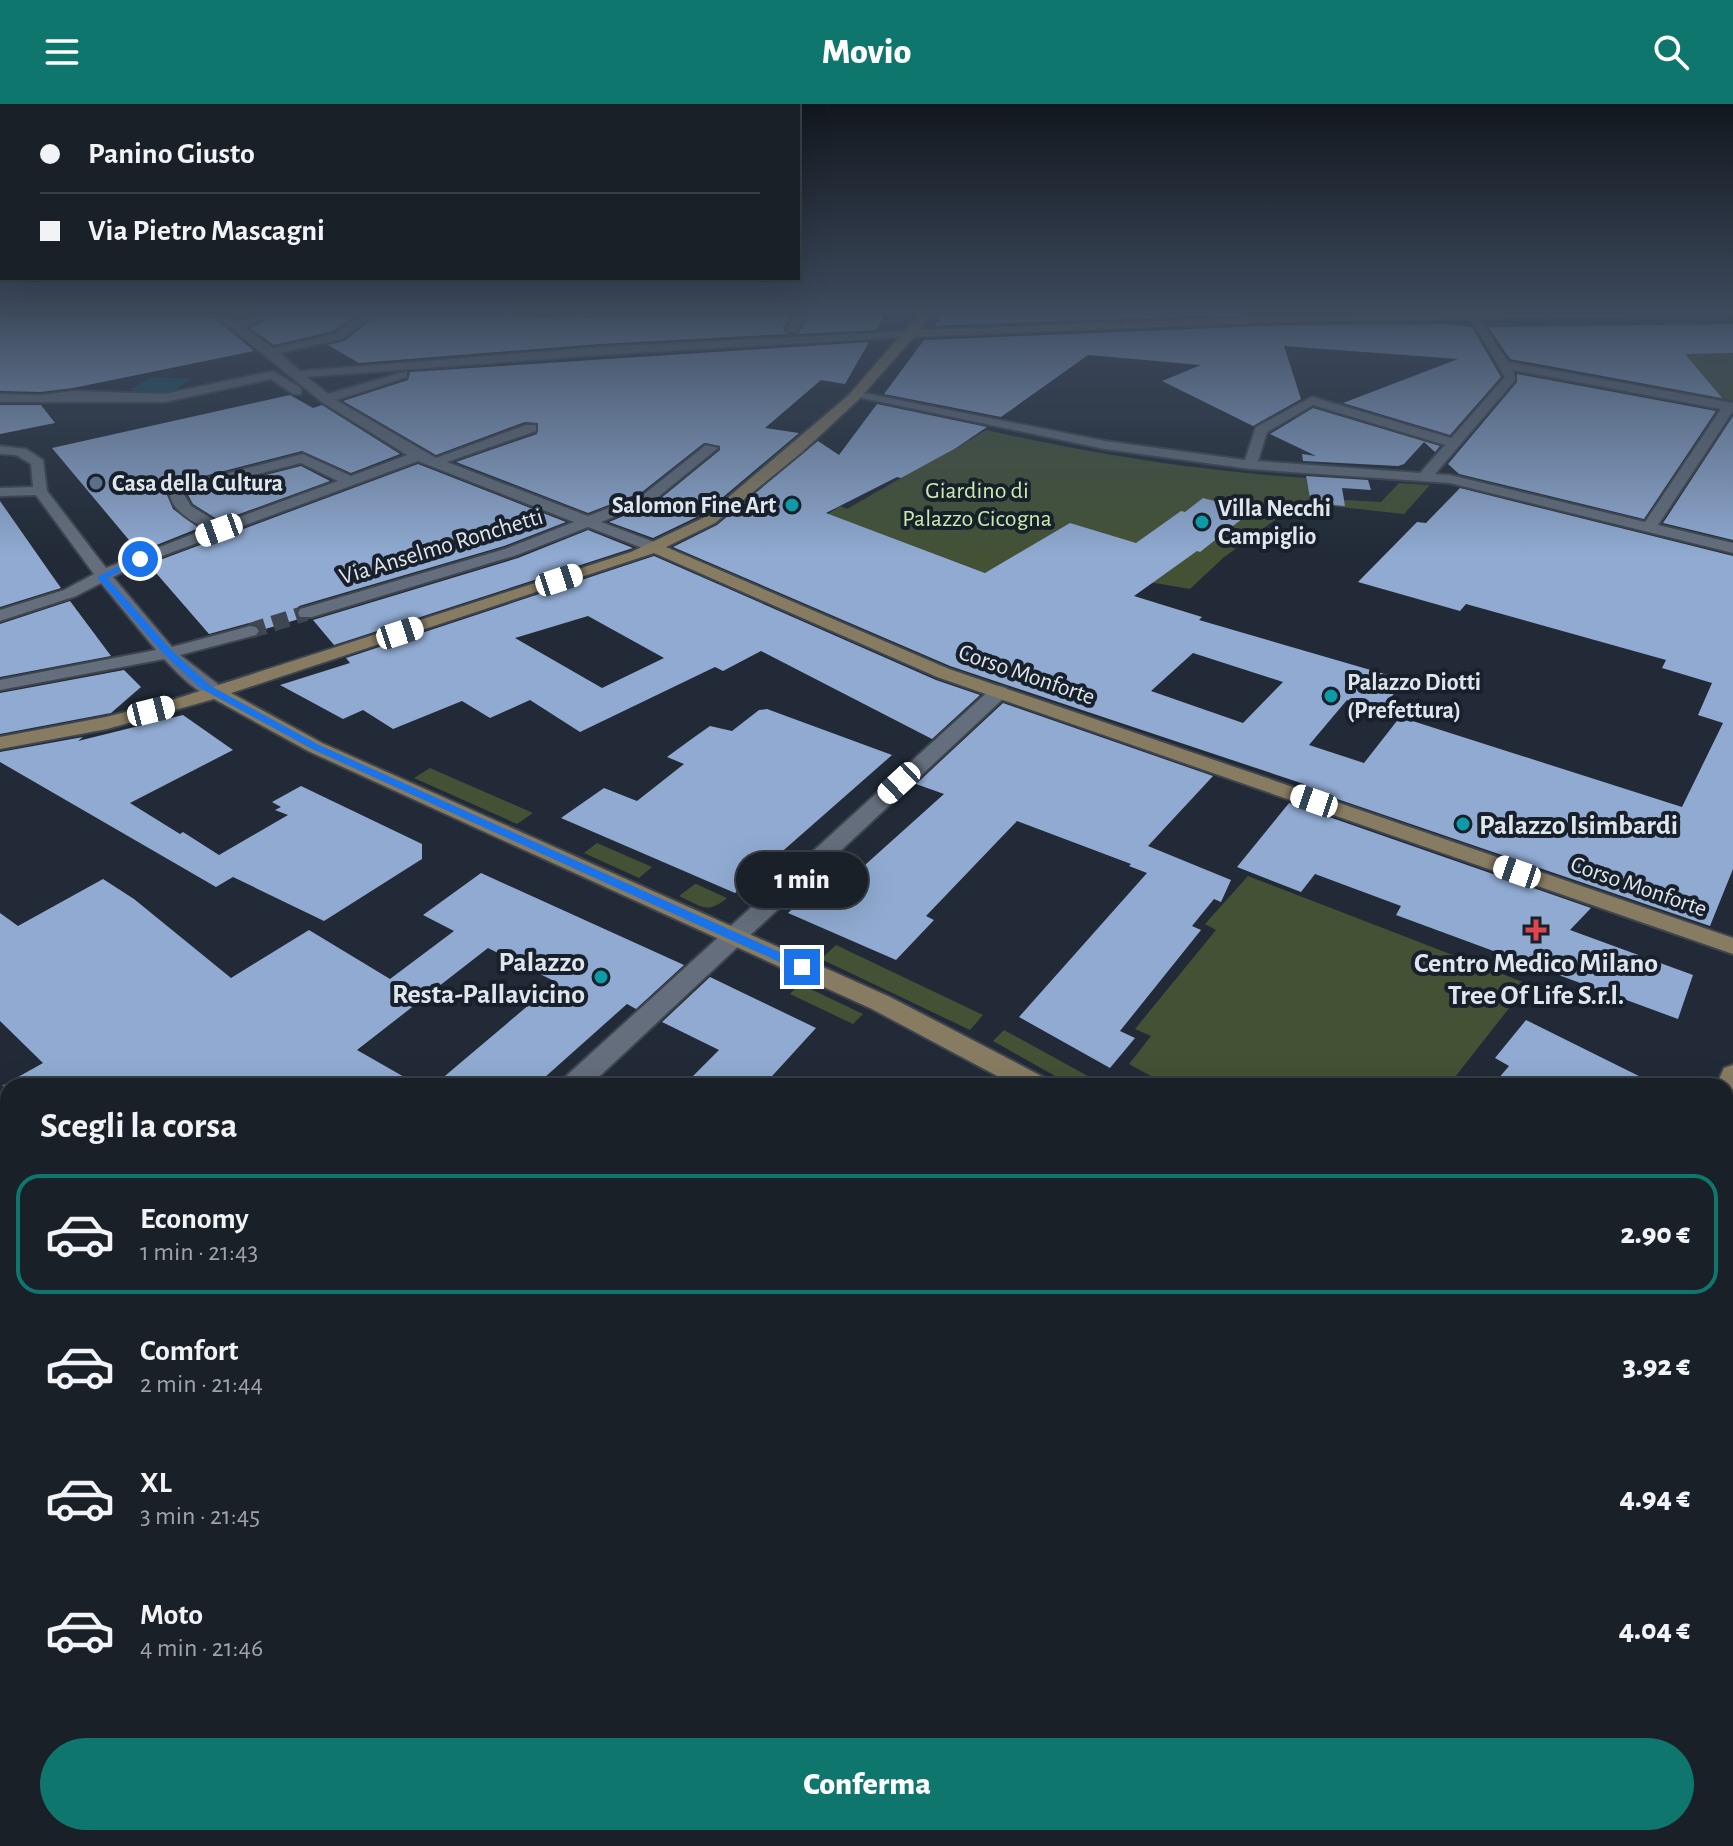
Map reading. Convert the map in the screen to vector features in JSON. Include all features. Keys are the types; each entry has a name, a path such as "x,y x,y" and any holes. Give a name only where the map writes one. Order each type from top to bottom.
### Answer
{"street":[{"path":"59,398 77,394"},
{"path":"0,398 165,398 182,394"},
{"name":"Corso Monforte","path":"319,394 418,456 656,548 943,673 1733,946"},
{"path":"326,399 340,394"},
{"path":"1425,476 1496,394"},
{"path":"1649,528 1731,406 1667,394"},
{"path":"0,743 107,723 656,548 710,520 854,395 1105,445 1250,465 1450,479 1733,548"},
{"path":"1250,465 1261,430 1306,402 1318,401 1454,443"},
{"path":"441,460 531,428"},
{"name":"Via Anselmo Ronchetti","path":"306,613 511,552 648,498 711,448"},
{"path":"0,450 24,451 38,463 40,491 102,577 169,653 212,690 315,747 881,1003 1023,1078"},
{"path":"0,616 70,593 129,563 418,456"},
{"path":"219,530 187,511 176,501 175,491 303,458 350,481"},
{"path":"0,492 40,491"},
{"path":"0,685 169,653 250,631"},
{"path":"581,1078 999,692"}],"green space":[{"path":"1699,394 1733,394 1733,401"},
{"name":"Giardino di Palazzo Cicogna","path":"986,430 1145,460 1306,478 1308,487 1344,500 1381,502 1399,483 1430,485 1404,514 1322,505 1280,511 1283,514 1223,558 1190,589 1020,560 991,575 828,514 840,506 847,509 920,467 893,435 955,449"},
{"path":"430,768 533,813 517,824 414,778"},
{"path":"597,843 652,867 639,878 584,853"},
{"path":"1248,876 1528,984 1454,1078 1154,1078 1129,1064 1151,1036 1135,1029 1216,930 1205,924"},
{"path":"695,884 727,898 714,906 704,907 679,896"},
{"path":"836,945 983,1015 970,1030 821,959"},
{"path":"800,984 863,1014 853,1024 790,994"},
{"path":"1004,1030 1091,1078 1059,1078 993,1041"}],"building":[{"path":"364,394 804,394 765,428 799,433 703,514 653,538 609,522 655,503 720,450 720,446 704,443 642,492 588,513 456,462 537,434 538,423 525,422 436,455 343,401"},
{"path":"885,394 1033,394 1001,417"},
{"path":"1189,394 1299,394 1301,399 1253,426"},
{"path":"1366,394 1486,394 1450,435 1343,403"},
{"path":"1507,394 1626,394 1716,411 1644,519 1459,474 1448,464"},
{"path":"290,395 313,408 322,405 400,454 351,473 302,451 169,485 167,495 173,509 199,528 139,552 52,448"},
{"path":"877,404 987,427 901,478 897,477 826,513 985,573 1070,523 1136,543 1203,498 1252,511 1200,552 1197,551 1134,596 1202,617 1199,620 1405,680 1380,711 1347,700 1309,745 1364,763 1400,717 1682,807 1723,723 1698,715 1712,683 1662,668 1666,660 1466,604 1460,611 1358,582 1417,522 1426,523 1460,488 1733,556 1733,869 1710,926 1302,787 1304,784 950,666 673,547 717,525 818,441 839,455","holes":["1193,653 1283,682 1243,723 1151,691"]},
{"path":"0,405 41,405 55,423 0,434"},
{"path":"1313,408 1440,446 1435,452 1424,442 1404,464 1398,466 1303,461 1302,454 1316,456 1270,434"},
{"path":"1733,416 1733,540 1663,523"},
{"path":"418,464 566,522 504,546 299,606 295,612 299,619 262,630 256,624 249,623 209,634 149,564"},
{"path":"301,466 330,481 220,521 193,504 188,495"},
{"path":"1306,476 1368,480 1371,490 1342,488 1345,506 1311,503"},
{"path":"0,501 51,574 61,588 0,607"},
{"path":"588,530 633,548 334,645 313,620 518,558"},
{"path":"654,556 936,680 980,695 932,739 761,651 723,671 715,667 580,732 530,700 490,718 462,701 393,729 363,710 343,719 280,685 350,663 346,658","holes":["588,616 664,658 602,688 515,638"]},
{"path":"70,601 111,656 0,677 0,624"},
{"path":"124,670 141,687 111,713 0,734 0,693"},
{"path":"1003,703 1213,776 1148,846 1231,880 1221,902 1214,899 1192,926 1201,930 1120,1031 1135,1038 1110,1068 1019,1017 1147,873 1129,866 1131,864 1017,821 926,916 934,920 896,960 788,913 829,875 846,882 944,794 916,784"},
{"path":"767,709 892,755 735,893 561,818 604,788 637,801 684,764 667,757 693,738 710,726 732,731 759,710"},
{"path":"183,715 233,750 130,803 180,834 183,832 219,855 288,815 275,810 281,807 272,802 301,786 422,844 422,859 324,921 233,877 216,887 0,762 0,752 83,737 78,741"},
{"path":"1289,803 1591,908 1570,930 1693,975 1678,1019 1396,915 1401,906 1315,874 1301,892 1237,867"},
{"path":"481,873 684,965 636,1009 627,1004 544,1078 442,1078 556,982 488,948 357,1050 406,1078 16,1078 43,1063 0,1021 0,913 18,926 103,879 134,899 231,978 309,930 390,979 454,931 423,915"},
{"path":"710,977 816,1028 770,1078 691,1078 719,1050 662,1022"},
{"path":"1526,1020 1643,1078 1499,1078 1509,1066 1495,1058"}],"tunnel":[{"path":"250,631 306,613"}],"place":[{"name":"Casa della Cultura","path":"96,483"},
{"name":"Salomon Fine Art","path":"792,505"},
{"name":"Villa Necchi Campiglio","path":"1202,522"},
{"name":"Palazzo Diotti (Prefettura)","path":"1331,696"},
{"name":"Palazzo Isimbardi","path":"1463,824"},
{"name":"Centro Medico Milano Tree Of Life S.r.l.","path":"1536,930"},
{"name":"Palazzo Resta-Pallavicino","path":"601,977"}],"route":[{"path":"140,559 102,577 169,653 206,687 315,747 802,967"}]}
